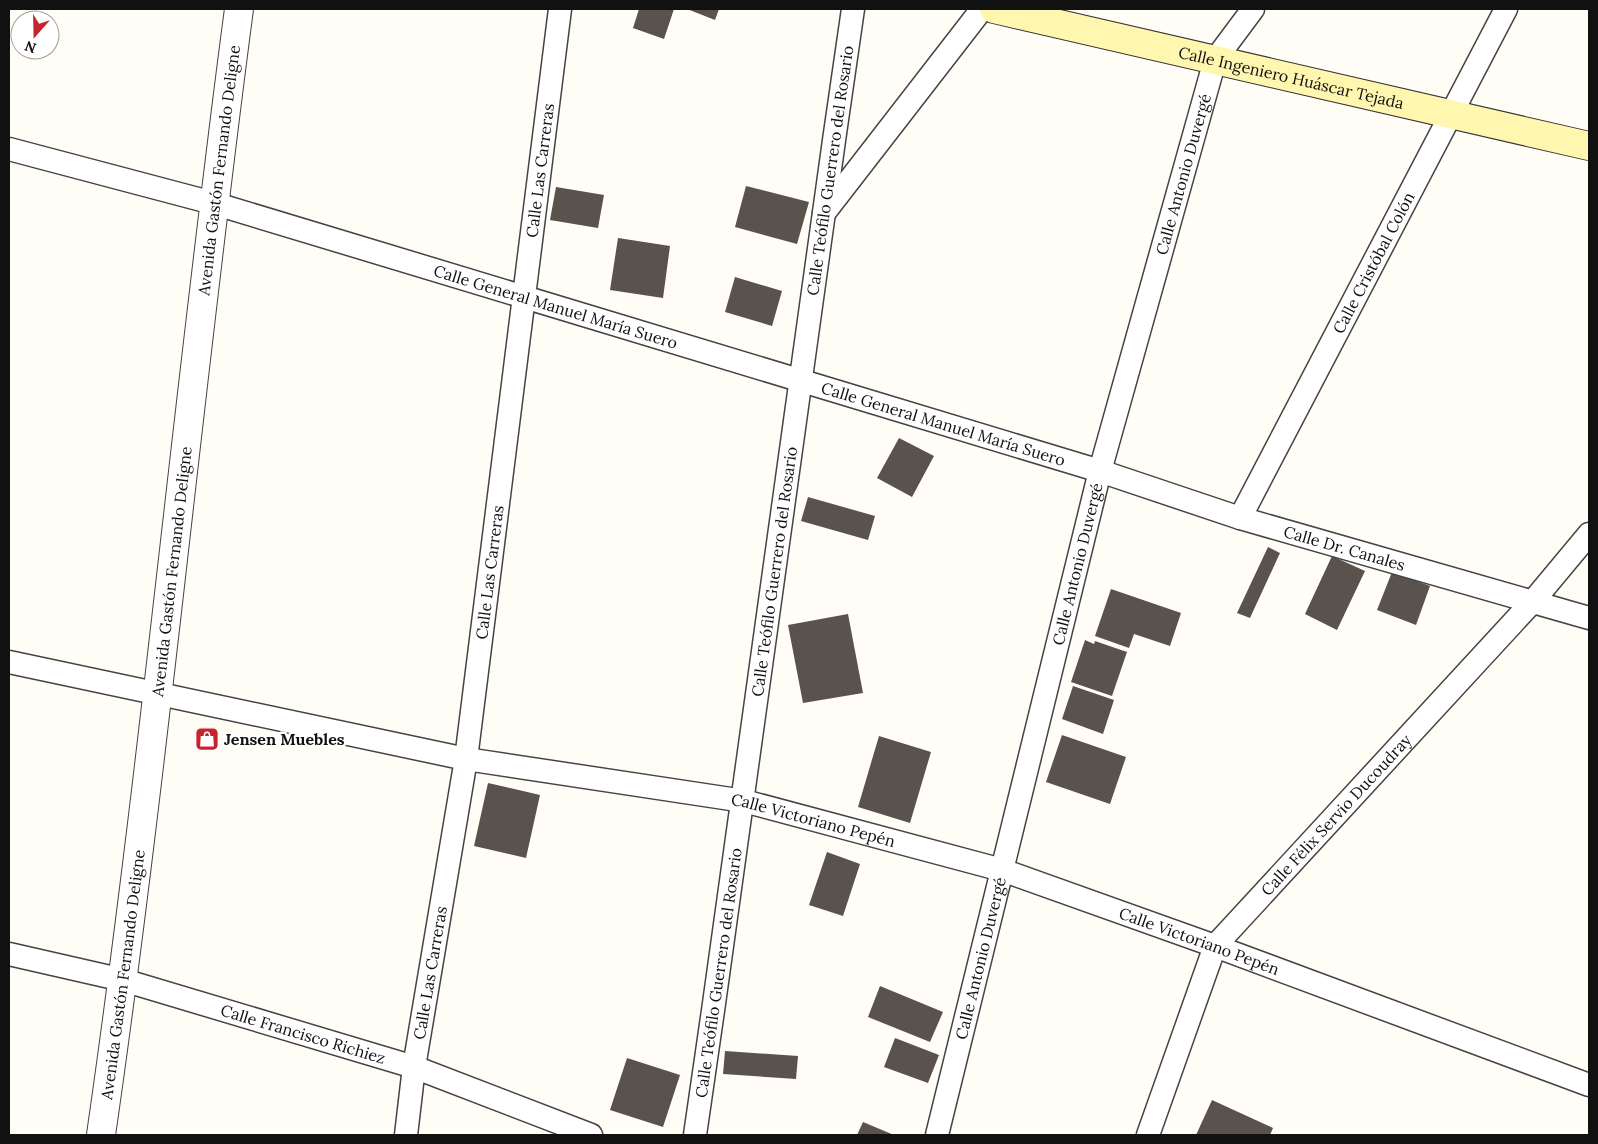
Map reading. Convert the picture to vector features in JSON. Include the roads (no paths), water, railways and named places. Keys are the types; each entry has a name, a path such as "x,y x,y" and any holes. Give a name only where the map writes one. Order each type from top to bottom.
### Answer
{"main road":[{"name":"Calle Ingeniero Huáscar Tejada","path":"994,9 1589,146"}],"street":[{"name":"Avenida Gastón Fernando Deligne","path":"101,1135 123,980 159,693 213,203 239,9"},
{"name":"Calle Las Carreras","path":"406,1135 414,1067 466,759 560,9"},
{"name":"Calle Teófilo Guerrero del Rosario","path":"695,1135 744,801 799,379 853,9"},
{"path":"823,214 982,9"},
{"name":"Calle Antonio Duvergé","path":"937,1135 1100,471 1215,60 1253,9"},
{"name":"Calle Cristóbal Colón","path":"1240,518 1506,9"},
{"name":"Calle General Manuel María Suero","path":"9,149 213,203 1100,471"},
{"name":"Calle Dr. Canales","path":"1100,471 1240,518 1534,600 1589,618"},
{"name":"Calle Félix Servio Ducoudray","path":"1148,1135 1215,946 1534,600 1589,534"},
{"name":"Calle Victoriano Pepén","path":"9,662 466,759 744,801 1002,870 1215,946 1589,1085"},
{"name":"Calle Francisco Richiez","path":"9,954 123,980 414,1067 591,1135"}],"place":[{"name":"Jensen Muebles","path":"207,739"}]}
